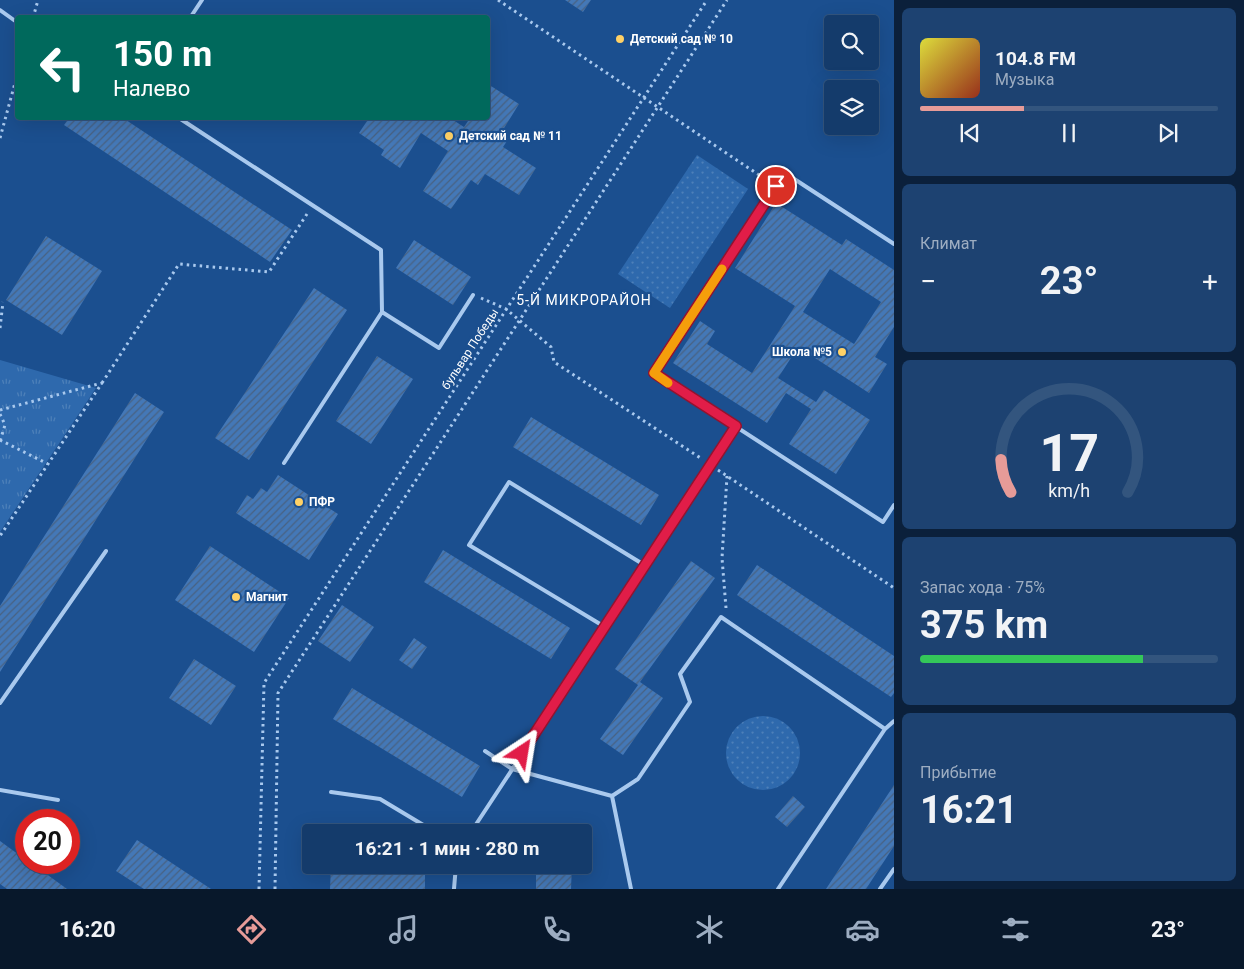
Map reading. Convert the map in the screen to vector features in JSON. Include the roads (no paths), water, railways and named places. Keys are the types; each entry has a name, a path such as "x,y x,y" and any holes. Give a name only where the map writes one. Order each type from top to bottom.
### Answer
{"lane":[{"path":"192,15 202,0"},
{"path":"0,10 15,21"},
{"path":"182,120 381,250 382,312 284,463"},
{"path":"894,244 785,172 654,373 883,522 894,505"},
{"path":"382,312 439,348 473,295"},
{"path":"476,824 736,426"},
{"path":"606,627 469,545 509,482 646,566"},
{"path":"0,703 106,551"},
{"path":"485,751 512,769 612,796 638,780 690,702 680,674 721,617 884,729"},
{"path":"778,889 884,729 894,721"},
{"path":"0,790 58,800"},
{"path":"331,792 380,799 421,824"},
{"path":"612,796 631,889"},
{"path":"880,889 894,869"},
{"path":"454,889 455,874"}],"place":[{"name":"Детский сад № 10","path":"620,39"},
{"name":"Детский сад № 11","path":"449,136"},
{"name":"Школа №5","path":"842,352"},
{"name":"ПФР","path":"299,502"},
{"name":"Магнит","path":"236,597"}],"district":[{"name":"5-Й МИКРОРАЙОН","path":"584,300"}]}
